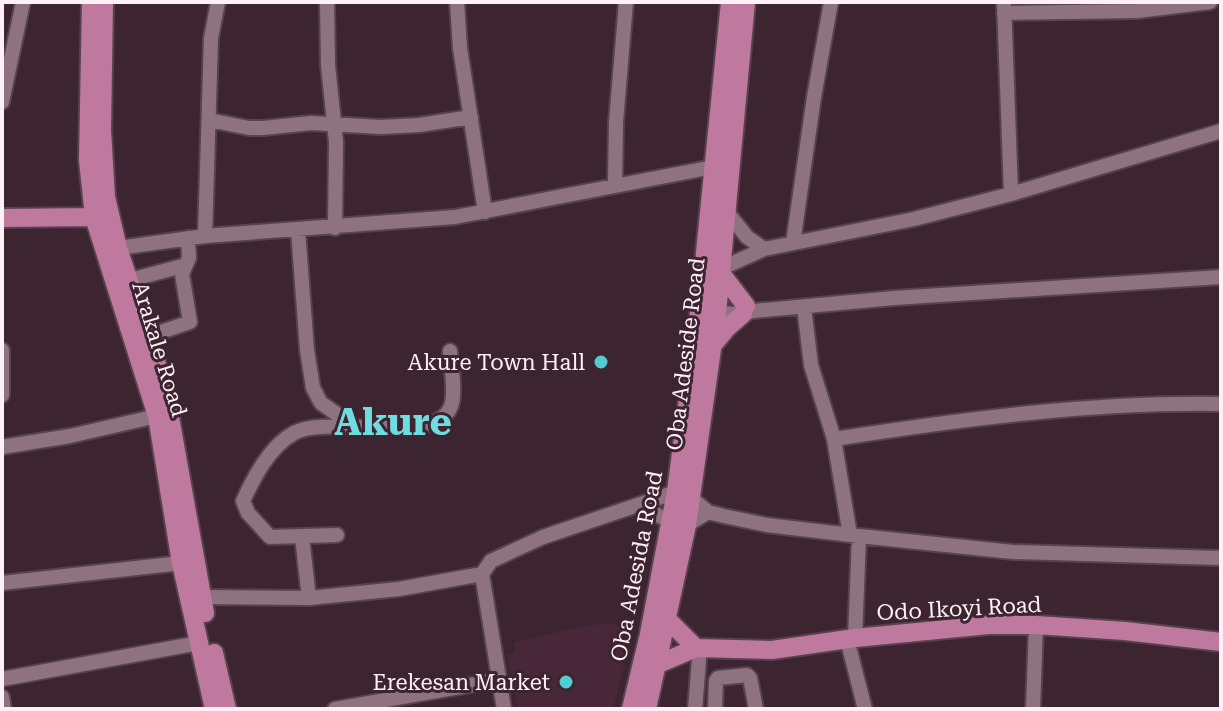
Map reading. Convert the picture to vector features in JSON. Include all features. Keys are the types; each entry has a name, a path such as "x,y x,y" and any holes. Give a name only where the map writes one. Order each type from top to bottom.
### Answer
{"main road":[{"name":"Arakale Road","path":"91,2 106,197 143,333 181,563 214,709"},
{"name":"Arakale Road","path":"104,2 88,160 94,217 165,389 201,597 227,709"},
{"name":"Oba Adesida Road","path":"631,709 680,523 708,308 713,167 730,2"},
{"name":"Oba Adeside Road","path":"683,495 712,346 708,308 720,270 746,2"},
{"path":"2,218 94,217"},
{"path":"712,346 747,310 720,270"},
{"path":"647,709 666,618 680,523"},
{"path":"656,665 698,648 666,618"},
{"name":"Odo Ikoyi Road","path":"698,648 772,650 989,625 1125,631 1221,642"}],"street":[{"path":"2,102 23,2"},
{"path":"205,236 211,38 218,2"},
{"path":"327,2 328,65 334,124 335,228"},
{"path":"457,2 460,48 485,212"},
{"path":"615,184 616,122 626,2"},
{"path":"793,243 831,2"},
{"path":"1011,194 1004,8 1137,11 1210,2"},
{"path":"209,120 249,128 311,123 419,125 471,117"},
{"path":"720,270 764,249 914,219 1011,194 1221,131"},
{"path":"118,248 205,236 335,228 485,212 713,167"},
{"path":"726,211 747,237 764,249"},
{"path":"298,230 313,388 321,403 355,427"},
{"path":"143,333 190,322 182,274 190,253 188,238"},
{"path":"130,280 186,265"},
{"path":"708,308 747,310 804,307 1221,277"},
{"path":"804,307 811,365 834,439 854,535 851,639 865,709"},
{"path":"2,350 2,395"},
{"path":"337,535 270,537 248,513 243,501 276,446 295,432 316,425 427,425 445,417 452,405 450,351"},
{"path":"834,439 967,418 1182,403 1221,404"},
{"path":"2,447 70,436 157,416"},
{"path":"504,709 482,574 491,561 511,550 594,518 683,495 708,512 767,525 1013,552 1221,558"},
{"path":"638,506 680,523 708,512"},
{"path":"302,537 309,598"},
{"path":"2,583 181,563"},
{"path":"201,597 309,598 399,589 482,574"},
{"path":"1033,709 1036,625"},
{"path":"2,679 199,643"},
{"path":"695,709 698,648"},
{"path":"715,709 718,678 747,675 756,709"},
{"path":"335,709 499,680"},
{"path":"2,697 4,709"}],"shaded area":[{"name":"Erekesan Market","path":"589,625 634,627 613,709 518,709 507,655 515,652 515,642"}],"place":[{"name":"Akure Town Hall","path":"601,362"},
{"name":"Erekesan Market","path":"566,682"}],"district":[{"name":"Akure","path":"393,422"}]}
